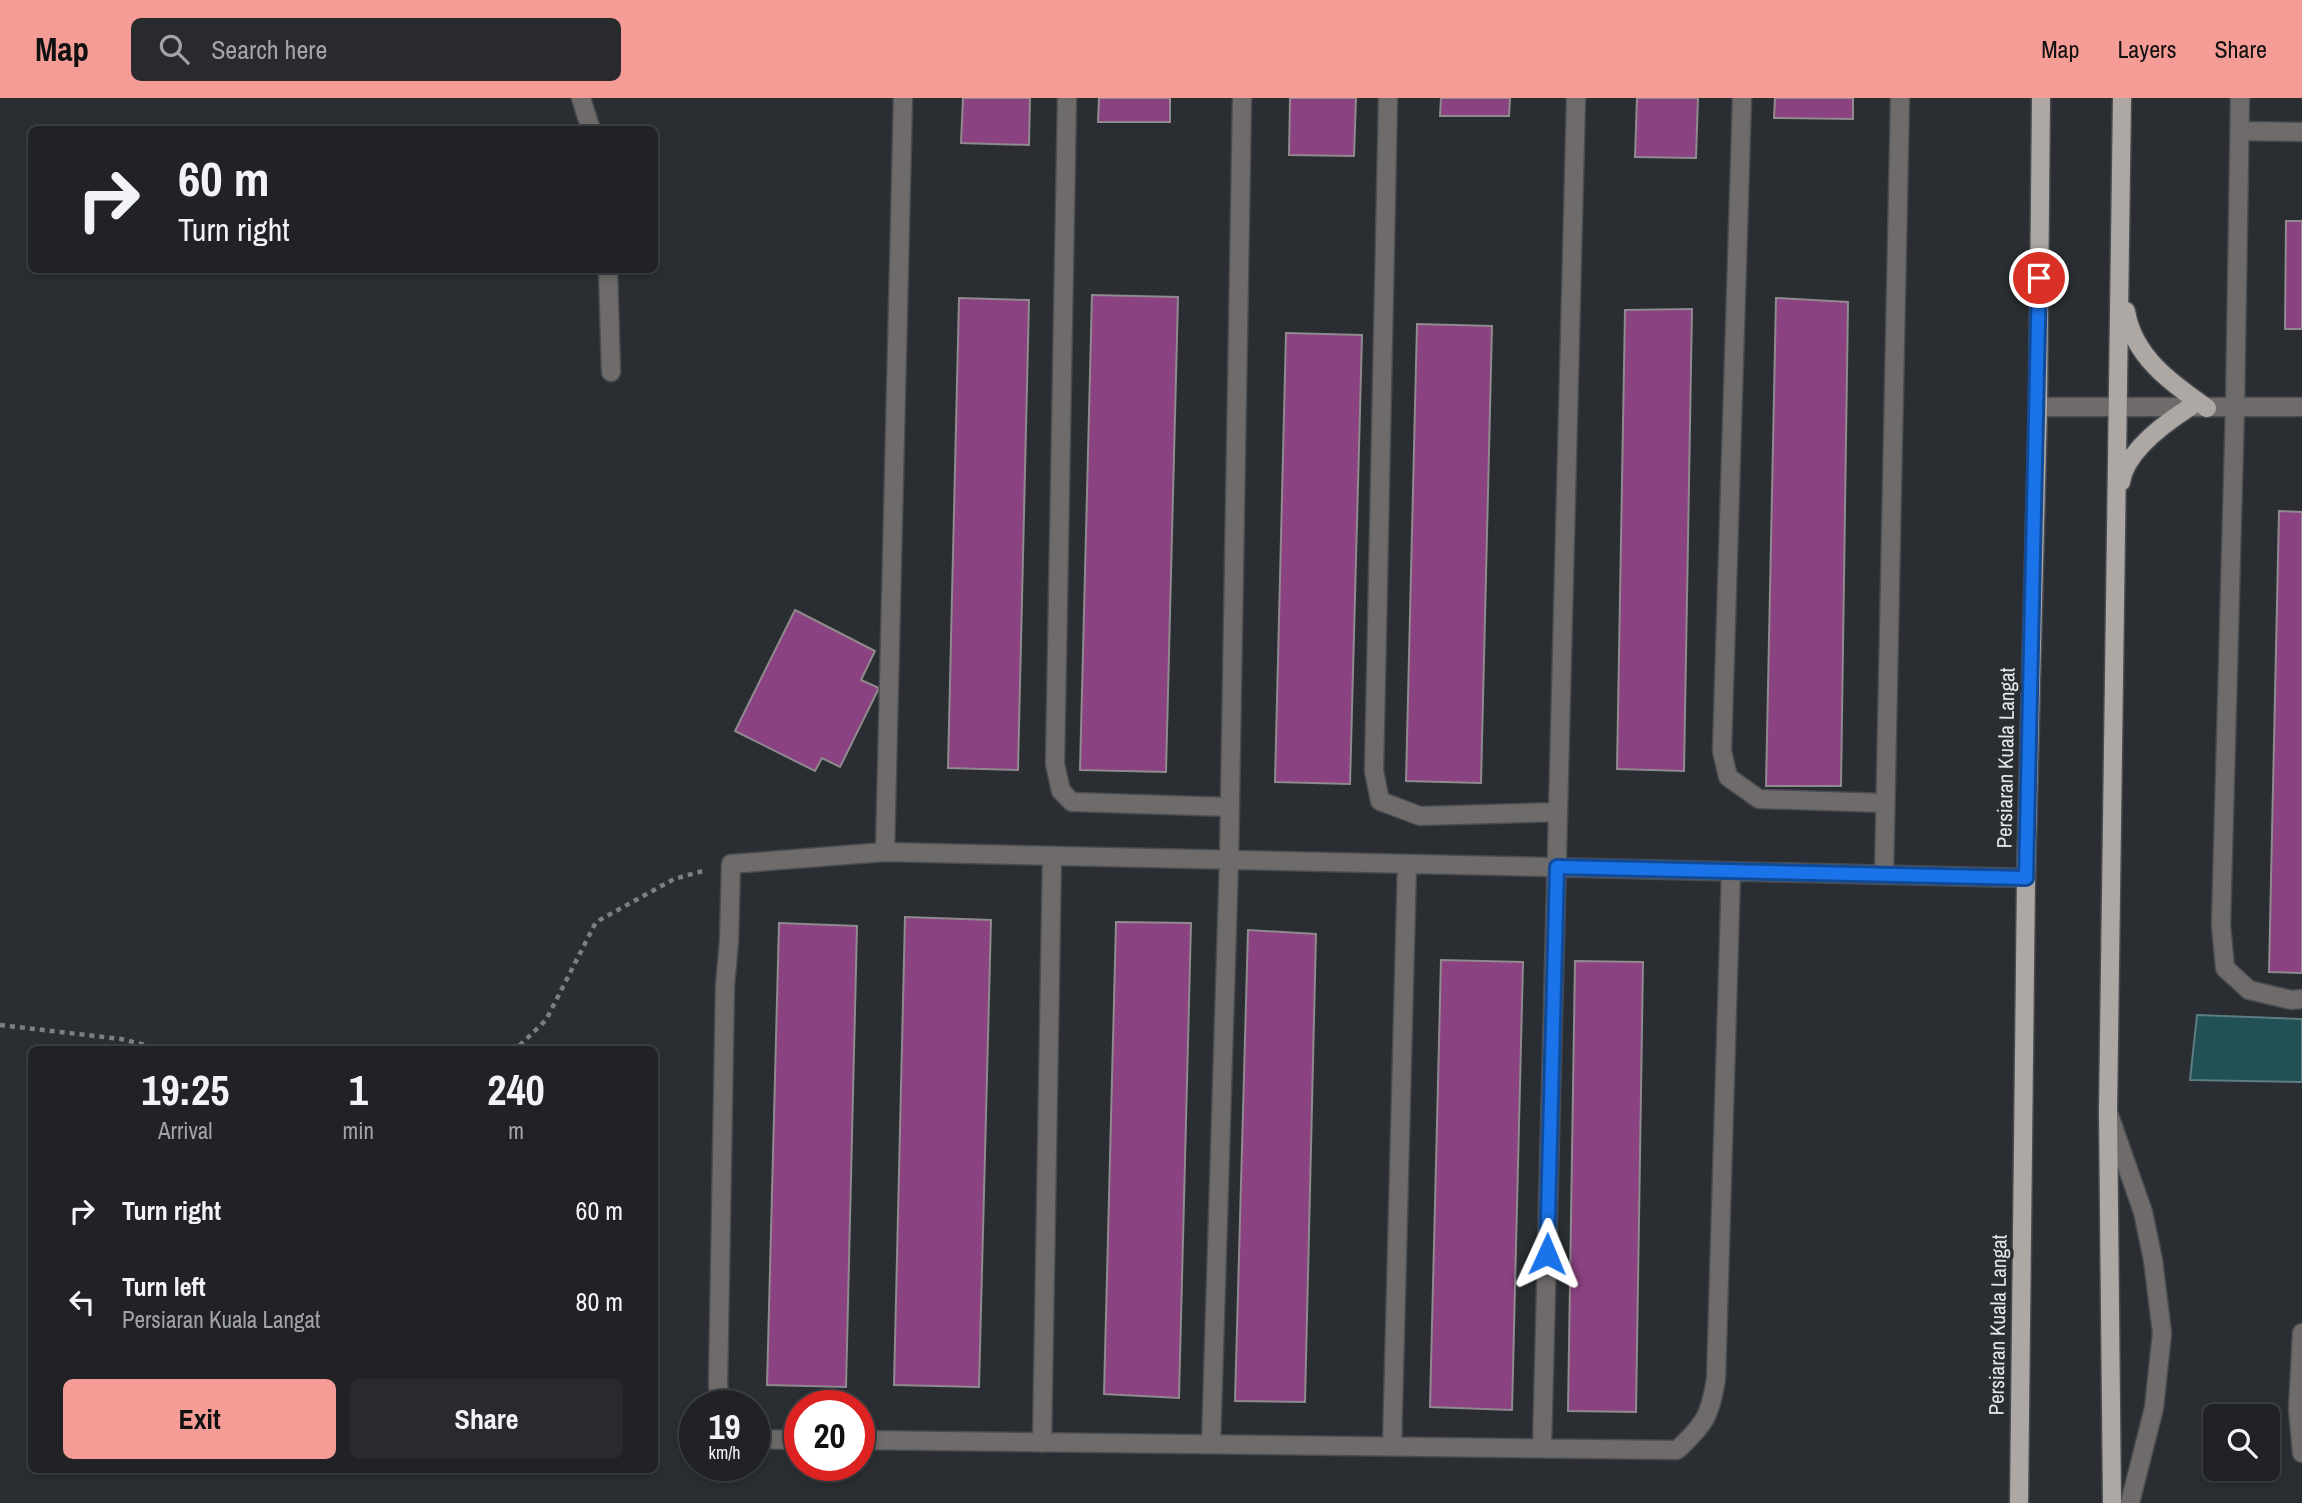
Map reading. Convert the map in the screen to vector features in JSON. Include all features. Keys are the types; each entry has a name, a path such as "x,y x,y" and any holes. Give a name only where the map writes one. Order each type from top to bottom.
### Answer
{"main road":[{"name":"Persiaran Kuala Langat","path":"2019,1503 2026,878 2038,407 2041,98"},
{"path":"2112,1503 2108,1112 2122,98"},
{"path":"2116,514 2123,472 2155,432 2198,407 2150,363 2129,328 2120,272"}],"street":[{"path":"581,98 590,126"},
{"path":"885,852 903,98"},
{"path":"1067,98 1055,764 1061,791 1072,802 1230,807"},
{"path":"1211,1444 1229,860 1242,98"},
{"path":"1388,98 1374,771 1380,801 1420,816 1558,812"},
{"path":"1542,1448 1576,98"},
{"path":"1742,98 1722,751 1728,778 1759,799 1884,803"},
{"path":"1884,875 1900,98"},
{"path":"2240,98 2221,925 2225,968 2249,990 2291,1000 2302,999"},
{"path":"2239,131 2302,132"},
{"path":"608,273 611,372"},
{"path":"2038,407 2302,407"},
{"path":"719,1390 725,986 731,864 885,852 2026,878"},
{"path":"1041,1443 1052,856"},
{"path":"1392,1446 1407,864"},
{"path":"875,1440 1676,1450 1707,1418 1716,1379 1731,872"},
{"path":"2108,1112 2143,1212 2153,1259 2162,1333 2154,1408 2130,1503"},
{"path":"2302,1333 2298,1409 2302,1453"}],"path":[{"path":"519,1046 546,1020 596,922 674,879 731,864"},
{"path":"0,1025 121,1040 148,1046"}],"water":[{"path":"2197,1015 2302,1019 2302,1082 2190,1080"}],"building":[{"path":"963,98 1030,98 1029,145 961,143"},
{"path":"1099,98 1170,98 1170,122 1098,122"},
{"path":"1290,98 1356,98 1354,156 1289,155"},
{"path":"1441,98 1510,98 1509,116 1440,116"},
{"path":"1637,98 1698,98 1696,158 1635,157"},
{"path":"1775,98 1853,98 1853,119 1774,118"},
{"path":"2286,221 2302,221 2302,329 2285,329"},
{"path":"1092,295 1178,297 1166,772 1080,770"},
{"path":"959,298 1029,300 1018,770 948,768"},
{"path":"1776,298 1848,302 1841,786 1766,786"},
{"path":"1692,309 1684,771 1617,769 1625,310"},
{"path":"1417,324 1492,326 1481,783 1406,781"},
{"path":"1286,333 1362,335 1350,784 1275,782"},
{"path":"2279,511 2302,512 2302,973 2269,972"},
{"path":"795,610 875,651 861,680 879,688 840,767 822,758 815,771 735,731"},
{"path":"905,917 991,920 979,1387 894,1385"},
{"path":"1116,922 1191,923 1179,1398 1104,1394"},
{"path":"779,923 857,926 846,1387 767,1385"},
{"path":"1248,930 1316,934 1305,1402 1235,1401"},
{"path":"1441,960 1523,962 1512,1410 1430,1407"},
{"path":"1575,961 1643,962 1636,1412 1568,1411"}],"route":[{"path":"1547,1254 1557,867 2026,878 2039,278"}]}
